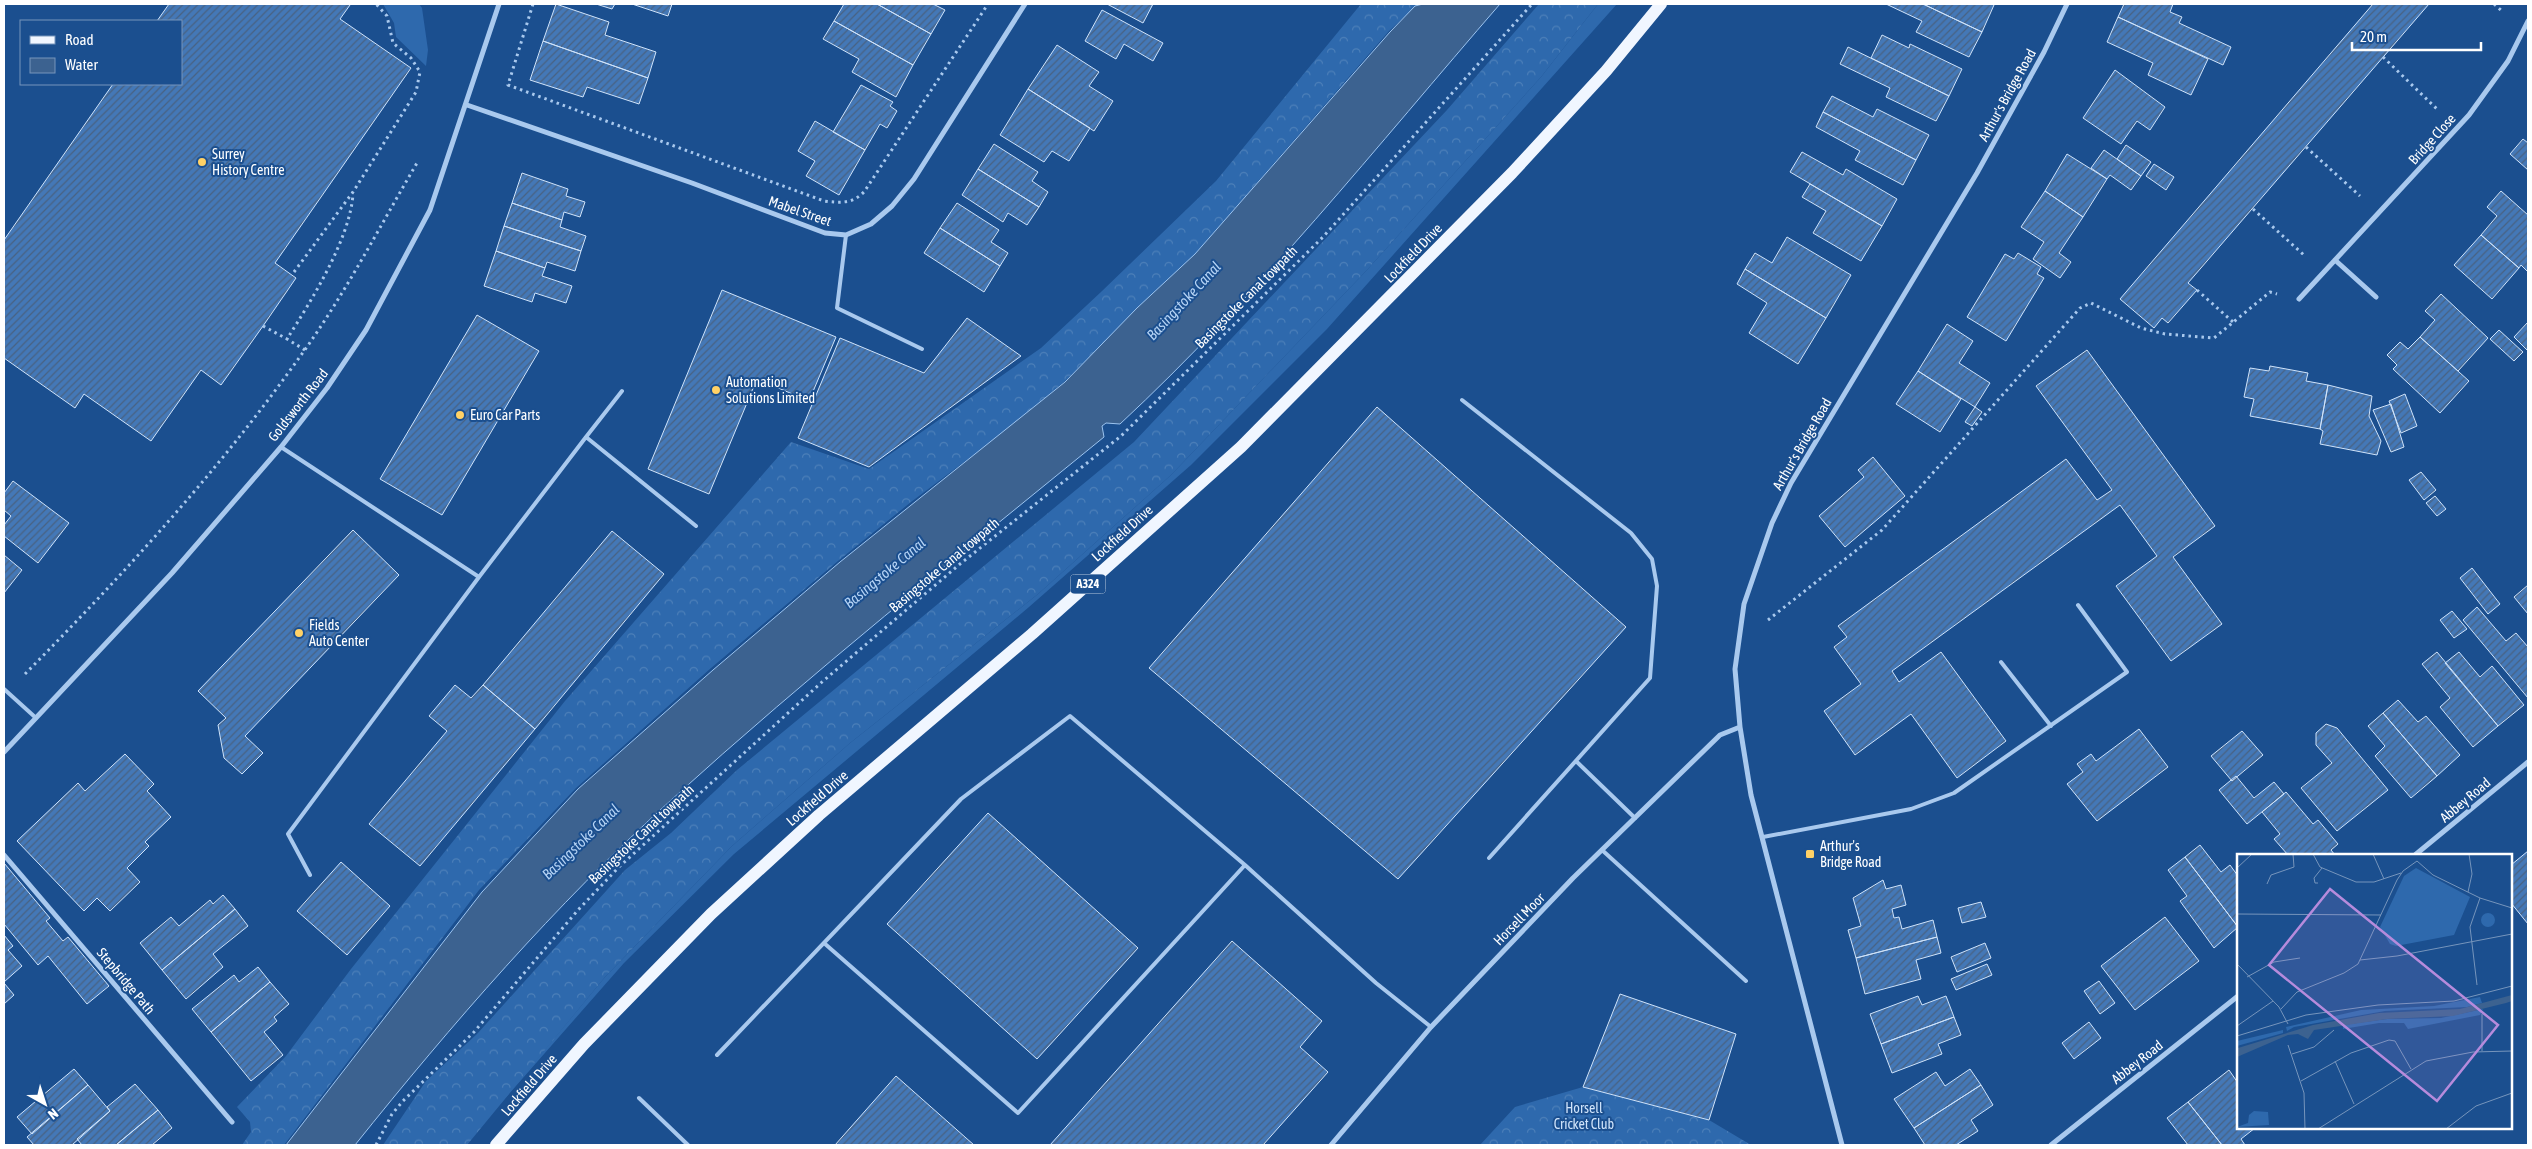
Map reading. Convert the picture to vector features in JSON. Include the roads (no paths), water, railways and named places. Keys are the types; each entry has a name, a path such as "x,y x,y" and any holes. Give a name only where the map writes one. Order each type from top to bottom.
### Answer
{"main road":[{"name":"Lockfield Drive","path":"496,1145 584,1044 711,914 819,815 1032,634 1241,447 1512,173 1606,71 1662,4"}],"street":[{"name":"Goldsworth Road","path":"4,752 172,573 281,447 327,388 366,330 430,210 500,4"},
{"name":"Mabel Street","path":"467,105 656,170 824,233 846,235 871,224 892,206 914,179 1025,4"},
{"name":"Arthur's Bridge Road","path":"1842,1145 1751,794 1740,727 1734,669 1744,604 1772,523 1791,483 1977,173 2044,52 2067,4"},
{"name":"Bridge Close","path":"2299,299 2457,128 2503,69 2528,21"},
{"path":"2335,260 2376,297"},
{"name":"Horsell Moor","path":"1331,1145 1431,1027 1602,850 1720,735 1740,727"},
{"name":"Abbey Road","path":"2416,854 2528,762"},
{"name":"Stepbridge Path","path":"4,855 232,1122"},
{"name":"Abbey Road","path":"2050,1145 2237,997"}],"lane":[{"path":"846,235 837,308 922,349"},
{"path":"310,875 288,834 479,577 622,391"},
{"path":"1462,400 1631,533 1652,559 1657,586 1650,678 1577,762 1489,858"},
{"path":"586,437 696,526"},
{"path":"281,447 479,577"},
{"path":"1763,837 1911,808 1954,793 2127,672 2078,605"},
{"path":"2001,662 2050,726"},
{"path":"6,690 36,718"},
{"path":"716,1055 962,798 1070,716 1376,983 1431,1027"},
{"path":"1577,762 1635,818"},
{"path":"1602,850 1746,981"},
{"path":"824,943 1018,1113 1244,866"},
{"path":"638,1098 688,1145"}],"water":[{"name":"Basingstoke Canal","path":"1423,4 1500,4 1316,219 1171,375 1120,424 1106,423 1102,426 1104,437 830,661 627,841 545,924 467,1010 355,1145 286,1145 482,892 578,789 713,670 840,562 1065,382 1137,308 1195,254 1390,32 1415,6"}],"place":[{"name":"Surrey History Centre","path":"202,162"},
{"name":"Automation Solutions Limited","path":"716,390"},
{"name":"Euro Car Parts","path":"460,415"},
{"name":"Fields Auto Center","path":"299,633"},
{"name":"Arthur's Bridge Road","path":"1810,854"}],"park label":[{"name":"Horsell Cricket Club","path":"1584,1116"}]}
